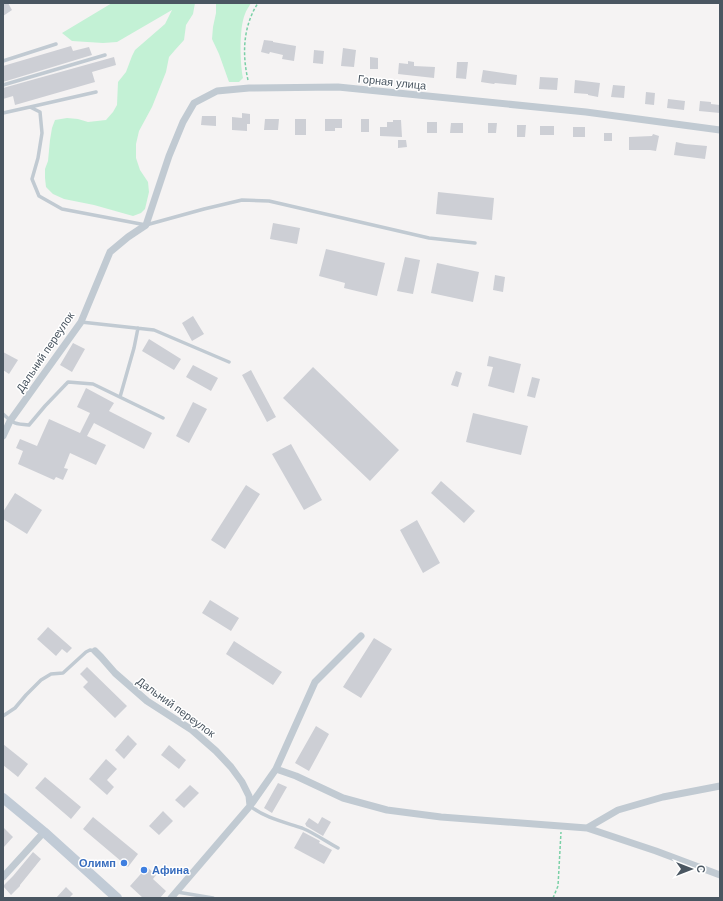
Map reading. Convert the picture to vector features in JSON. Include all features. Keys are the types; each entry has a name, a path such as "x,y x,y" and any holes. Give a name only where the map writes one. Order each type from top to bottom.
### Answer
{"street":[{"name":"Горная улица","path":"146,225 169,156 183,122 194,103 217,91 249,88 338,87 586,112 720,130"},
{"name":"Дальний переулок","path":"3,436 10,421 81,322 110,252 146,225"},
{"path":"171,898 250,806 276,768 316,682 361,636"},
{"name":"Дальний переулок","path":"95,651 115,673 142,697 192,730 216,751 231,767 242,782 249,796 250,806"},
{"path":"276,768 343,798 387,810 441,817 587,828 656,851 720,875"},
{"path":"587,828 618,810 663,797 720,786"},
{"path":"3,798 44,832 111,896"},
{"path":"3,877 44,832"}],"lane":[{"path":"3,61 56,44"},
{"path":"3,85 105,55"},
{"path":"3,113 96,92"},
{"path":"30,107 40,112 42,133 38,158 32,179 39,196 62,209 146,225 242,200 269,201 429,238 475,243"},
{"path":"81,322 154,330 229,362"},
{"path":"120,397 138,328"},
{"path":"3,414 10,421 18,424 29,425 68,382 93,384 163,418"},
{"path":"3,716 15,708 41,680 51,674 63,673 86,652 90,650 95,651"},
{"path":"250,806 257,811 283,823 303,829 338,848"},
{"path":"177,892 213,898"}],"path":[{"path":"249,88 246,71 244,40 248,23 258,3"},
{"path":"553,898 558,886 562,826"}],"green space":[{"path":"112,3 195,3 193,14 186,25 184,40 169,57 166,72 152,107 139,131 136,144 136,158 140,170 148,182 149,192 145,209 141,213 133,216 94,205 64,199 53,194 46,187 45,178 45,169 48,161 52,128 55,120 67,118 88,122 106,120 117,105 118,82 126,72 135,50 165,24 172,10 117,42 103,43 72,41 62,33"},
{"path":"216,3 251,3 243,20 241,36 241,64 243,78 239,82 229,82 212,39"}],"building":[{"path":"3,3 8,3 12,10 3,16"},
{"path":"264,40 296,46 294,61 282,59 283,55 270,52 269,54 261,52"},
{"path":"71,46 73,51 89,47 92,55 3,82 3,66"},
{"path":"343,48 356,50 354,67 341,66"},
{"path":"314,50 324,51 323,64 313,63"},
{"path":"114,57 116,65 92,72 95,82 15,105 13,96 3,99 3,88"},
{"path":"370,57 378,58 378,69 370,69"},
{"path":"408,61 414,62 414,66 435,67 434,78 398,74 399,63 408,64"},
{"path":"457,62 468,62 466,79 456,78"},
{"path":"483,70 517,75 516,85 481,82"},
{"path":"540,77 558,78 557,90 539,89"},
{"path":"575,80 600,83 598,97 588,94 574,93"},
{"path":"613,85 625,86 624,98 611,97"},
{"path":"646,92 655,93 654,105 645,104"},
{"path":"668,99 685,101 684,110 667,108"},
{"path":"700,101 720,105 720,113 699,111"},
{"path":"242,113 250,114 250,124 247,124 247,131 232,130 232,117 242,118"},
{"path":"202,116 216,116 216,126 201,125"},
{"path":"265,119 279,119 278,130 264,130"},
{"path":"295,119 306,119 306,135 295,135"},
{"path":"325,119 342,119 342,128 335,128 335,131 325,131"},
{"path":"361,119 369,119 369,132 361,132"},
{"path":"393,120 401,120 402,137 380,136 380,127 387,127 387,122 393,122"},
{"path":"427,122 437,122 437,133 427,133"},
{"path":"451,123 463,123 463,133 450,133"},
{"path":"488,123 497,123 496,133 488,133"},
{"path":"517,125 526,125 525,137 517,137"},
{"path":"540,126 554,126 554,135 540,135"},
{"path":"573,127 585,127 585,137 573,137"},
{"path":"604,133 612,133 612,141 604,141"},
{"path":"653,134 659,136 656,151 629,150 629,137 652,136"},
{"path":"398,140 406,140 407,147 398,148"},
{"path":"676,142 707,146 705,159 674,155"},
{"path":"438,192 494,198 492,220 436,214"},
{"path":"273,223 300,228 297,244 270,239"},
{"path":"326,249 385,263 377,296 344,288 345,283 319,276"},
{"path":"405,257 420,260 413,294 397,291"},
{"path":"437,263 479,272 473,302 431,293"},
{"path":"495,275 505,277 503,292 493,290"},
{"path":"193,316 204,334 192,341 182,323"},
{"path":"149,339 181,359 174,370 142,351"},
{"path":"73,343 85,349 72,372 60,365"},
{"path":"3,352 18,360 9,374 3,370"},
{"path":"489,356 521,364 514,393 488,386 493,367 487,366"},
{"path":"193,365 218,378 211,391 186,377"},
{"path":"313,367 399,450 370,481 283,398"},
{"path":"251,370 276,417 267,422 242,375"},
{"path":"456,371 462,373 458,387 451,385"},
{"path":"532,377 540,379 535,398 527,396"},
{"path":"86,388 114,403 109,411 152,433 144,449 94,423 87,436 106,445 96,465 70,453 64,468 68,469 63,480 56,477 54,480 18,464 23,451 16,448 20,439 37,446 49,419 80,433 90,413 77,407"},
{"path":"193,402 207,409 189,443 176,436"},
{"path":"473,413 528,426 521,455 466,442"},
{"path":"291,444 322,500 304,510 272,454"},
{"path":"441,481 475,511 464,523 431,493"},
{"path":"246,485 260,494 225,549 211,540"},
{"path":"15,493 42,510 27,534 3,519 3,512"},
{"path":"417,520 440,563 423,573 400,530"},
{"path":"210,600 239,618 231,631 202,613"},
{"path":"48,627 72,648 67,653 62,649 56,656 37,639"},
{"path":"374,638 392,649 361,698 343,687"},
{"path":"234,641 282,672 273,685 226,654"},
{"path":"87,667 127,706 115,718 83,687 88,682 80,674"},
{"path":"316,726 329,734 309,771 295,763"},
{"path":"128,735 137,744 124,759 115,750"},
{"path":"3,744 28,764 18,777 3,765"},
{"path":"169,745 186,760 179,769 161,755"},
{"path":"106,759 117,769 107,780 114,787 107,795 89,779"},
{"path":"45,777 81,807 71,819 35,788"},
{"path":"278,783 287,787 272,813 264,808"},
{"path":"190,785 199,793 184,808 175,800"},
{"path":"163,811 173,821 159,835 149,826"},
{"path":"93,817 138,854 128,867 83,829"},
{"path":"322,817 331,822 323,836 305,824 309,818 318,824"},
{"path":"3,827 13,837 3,848"},
{"path":"303,832 320,841 319,843 332,850 324,864 294,848"},
{"path":"33,852 41,859 11,895 3,886"},
{"path":"147,867 156,875 153,879 166,891 160,898 143,898 130,886"},
{"path":"66,887 73,894 69,898 56,898"}],"place":[{"name":"Олимп","path":"124,863"},
{"name":"Афина","path":"144,870"}]}
